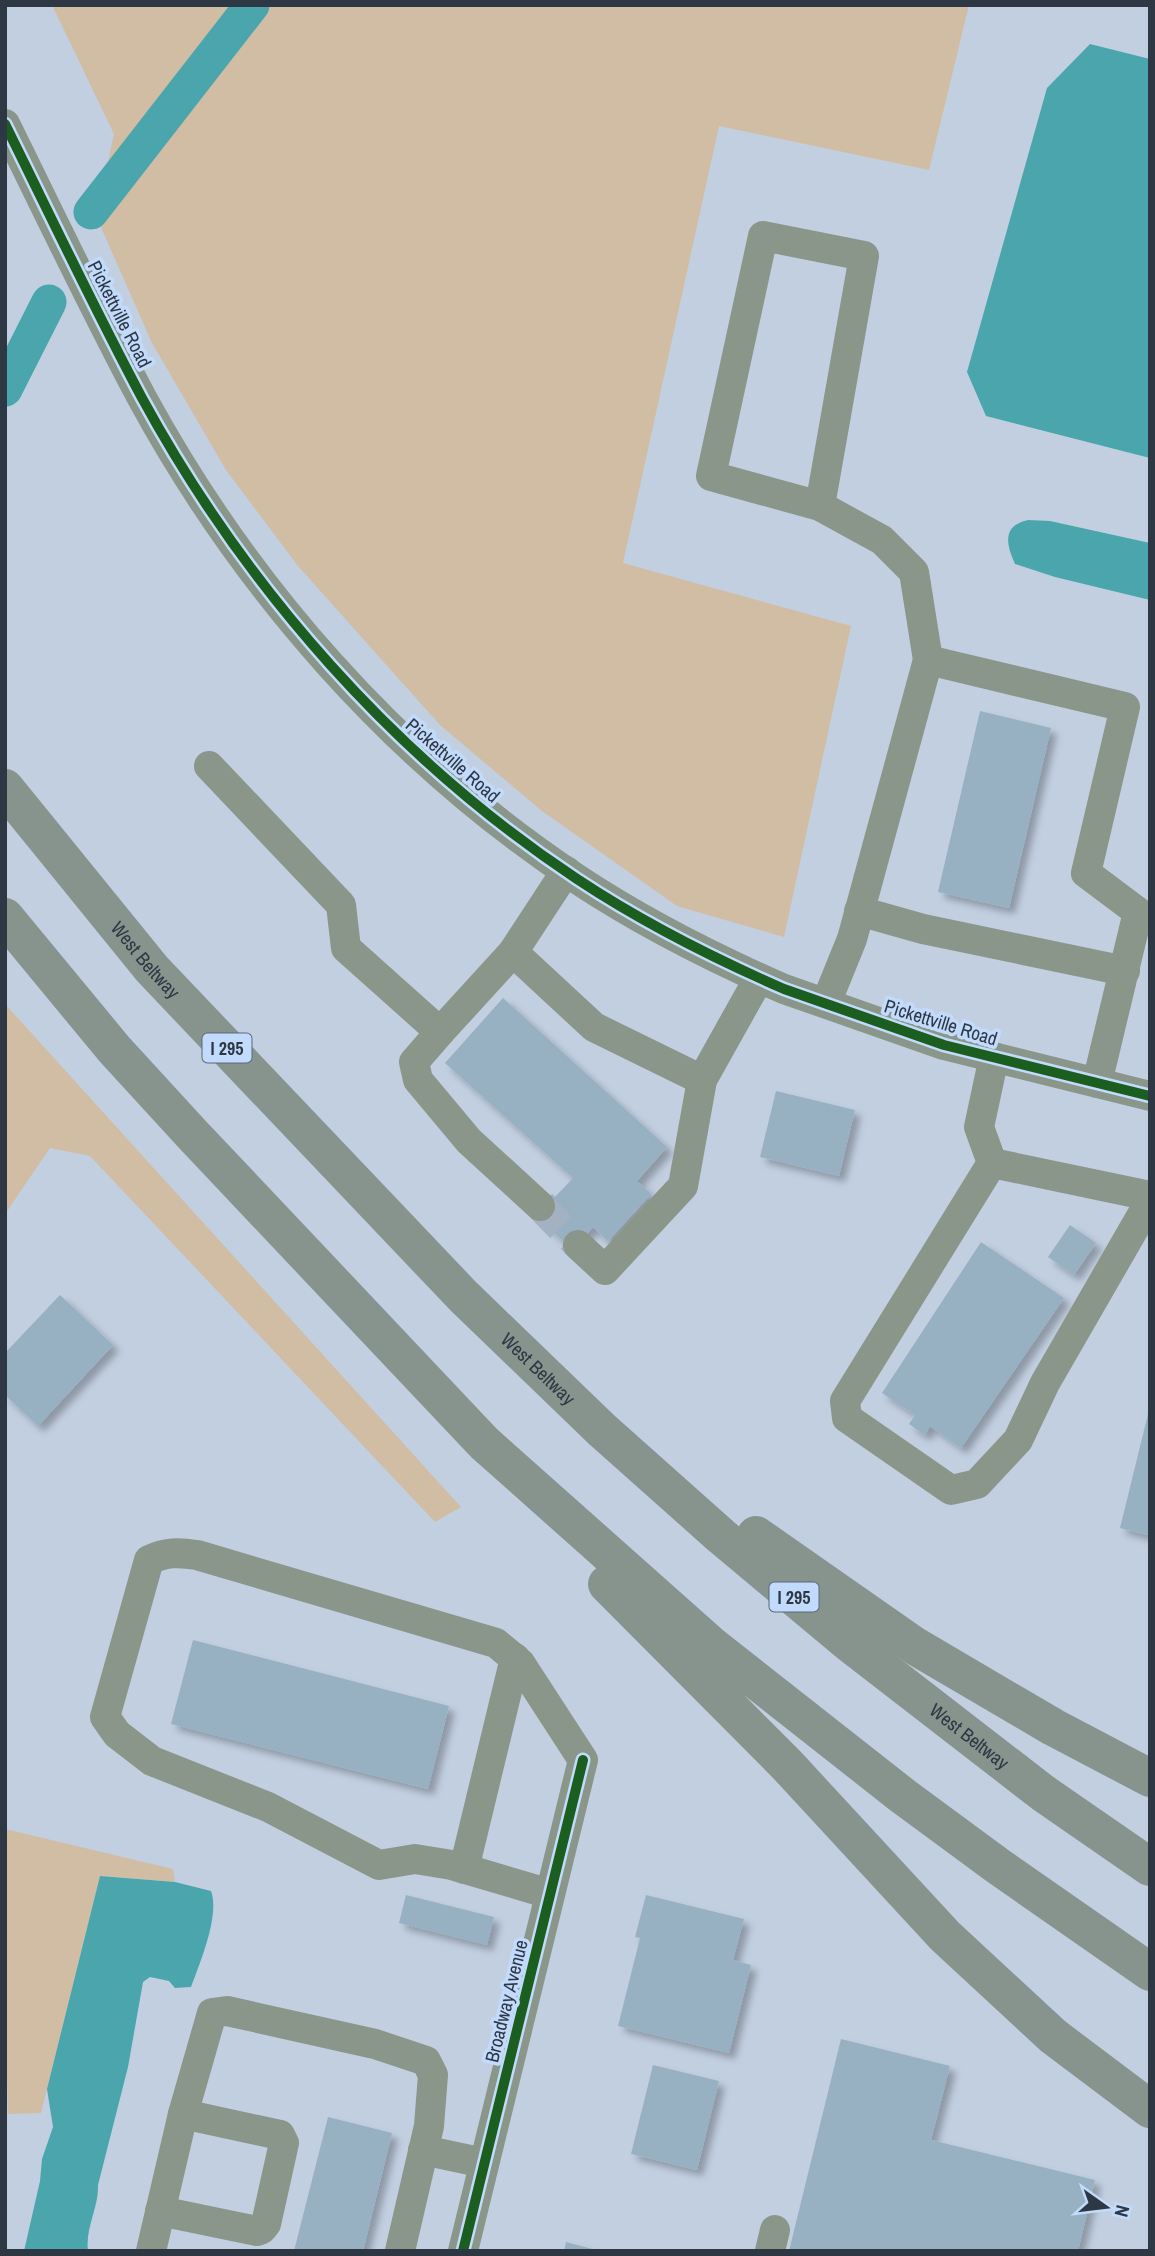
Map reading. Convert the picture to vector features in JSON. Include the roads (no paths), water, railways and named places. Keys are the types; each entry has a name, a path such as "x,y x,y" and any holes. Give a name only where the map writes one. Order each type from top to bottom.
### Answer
{"highway":[{"name":"West Beltway","path":"5,788 152,969 463,1296 622,1448 721,1536 849,1643 1043,1793 1150,1867"},
{"path":"5,917 123,1058 484,1443 565,1542 788,1766 945,1936 1053,2036 1150,2109"},
{"path":"463,1296 571,1376 660,1459 775,1550 915,1646 1053,1727 1150,1778"},
{"path":"484,1443 711,1645 903,1796 1150,1972"}],"street":[{"name":"Pickettville Road","path":"5,124 143,399 191,479 245,559 308,638 370,708 448,782 566,871 671,934 760,978 944,1045 1150,1096"},
{"path":"820,506 864,256 763,236 711,476 820,506 882,540 914,572 928,660 852,939 825,1003"},
{"path":"928,660 1125,707 1086,873 1138,912 1097,1083"},
{"path":"209,766 341,905 346,948 440,1032"},
{"path":"540,1206 469,1141 418,1080 414,1062 513,952 566,871"},
{"path":"859,911 923,929 1125,971"},
{"path":"513,952 594,1027 702,1080"},
{"path":"578,1245 605,1270 683,1186 702,1080 760,978"},
{"path":"992,1163 979,1127 994,1057"},
{"path":"992,1163 1150,1198 1045,1383 1018,1440 977,1484 951,1490 847,1418 845,1401 992,1163"},
{"path":"464,1869 515,1658 496,1643 197,1555 177,1552 149,1560 105,1717 117,1734 152,1761 268,1807 379,1866 415,1859 464,1869 551,1894"},
{"name":"Broadway Avenue","path":"463,2251 583,1760 515,1658"},
{"path":"150,2251 183,2114 212,2013 227,2011 375,2044 426,2061 433,2075 429,2126 400,2251"},
{"path":"160,2211 257,2231 266,2224 285,2143 283,2138 280,2135 183,2114"},
{"path":"424,2150 484,2163"}],"waterway":[{"path":"91,212 252,5"},
{"path":"5,389 49,302"}],"tunnel":[{"path":"540,1206 578,1245"}]}
